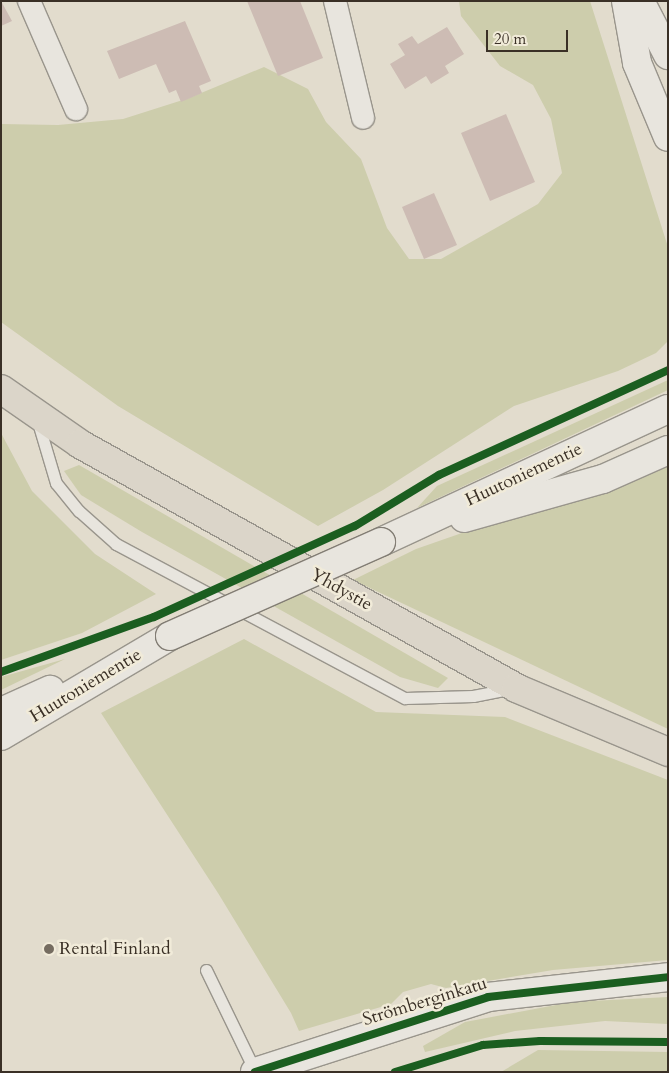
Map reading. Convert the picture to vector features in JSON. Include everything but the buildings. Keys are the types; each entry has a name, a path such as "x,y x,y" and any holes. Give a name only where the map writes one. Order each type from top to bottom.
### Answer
{"highway":[{"name":"Yhdystie","path":"1,389 80,444 516,688 668,752"}],"main road":[{"path":"626,1 638,63 668,137"},
{"path":"640,1 668,55"},
{"name":"Huutoniementie","path":"1,712 381,542 668,409"},
{"name":"Huutoniementie","path":"381,542 603,479 668,450"},
{"name":"Huutoniementie","path":"1,736 170,636"},
{"name":"Strömberginkatu","path":"255,1072 488,997 668,978"}],"street":[{"path":"29,1 76,109"},
{"path":"336,1 363,118"}],"lane":[{"path":"35,413 56,483 79,511 116,544 405,698 473,696 516,688"},
{"path":"206,970 255,1072"}],"green space":[{"path":"459,1 590,1 668,247 668,341 656,353 618,371 514,406 383,490 318,526 118,406 1,322 1,124 58,125 123,119 189,98 264,67 308,89 326,122 361,159 387,228 409,259 441,259 538,204 562,173 551,119 533,85 500,66 461,16"},
{"path":"668,380 668,390 417,508 437,486"},
{"path":"1,433 32,491 95,554 156,594 82,633 1,660"},
{"path":"668,461 668,729 353,580 416,549"},
{"path":"79,465 448,678 438,688 400,677 142,532 81,495 64,471"},
{"path":"244,639 376,712 505,717 668,780 668,960 553,970 446,988 431,984 403,992 391,1004 299,1031 291,1013 218,893 101,713"},
{"path":"65,659 1,690 1,677"},
{"path":"668,997 668,1024 605,1021 515,1031 425,1052 423,1046 465,1022 572,1002"},
{"path":"538,1050 668,1052 668,1072 501,1072"}],"cycle path":[{"path":"1,672 154,617 355,526 439,475 668,370"},
{"path":"255,1072 488,997 668,977"},
{"path":"395,1072 483,1045 540,1041 668,1042"}],"place":[{"name":"Rental Finland","path":"49,949"}]}
